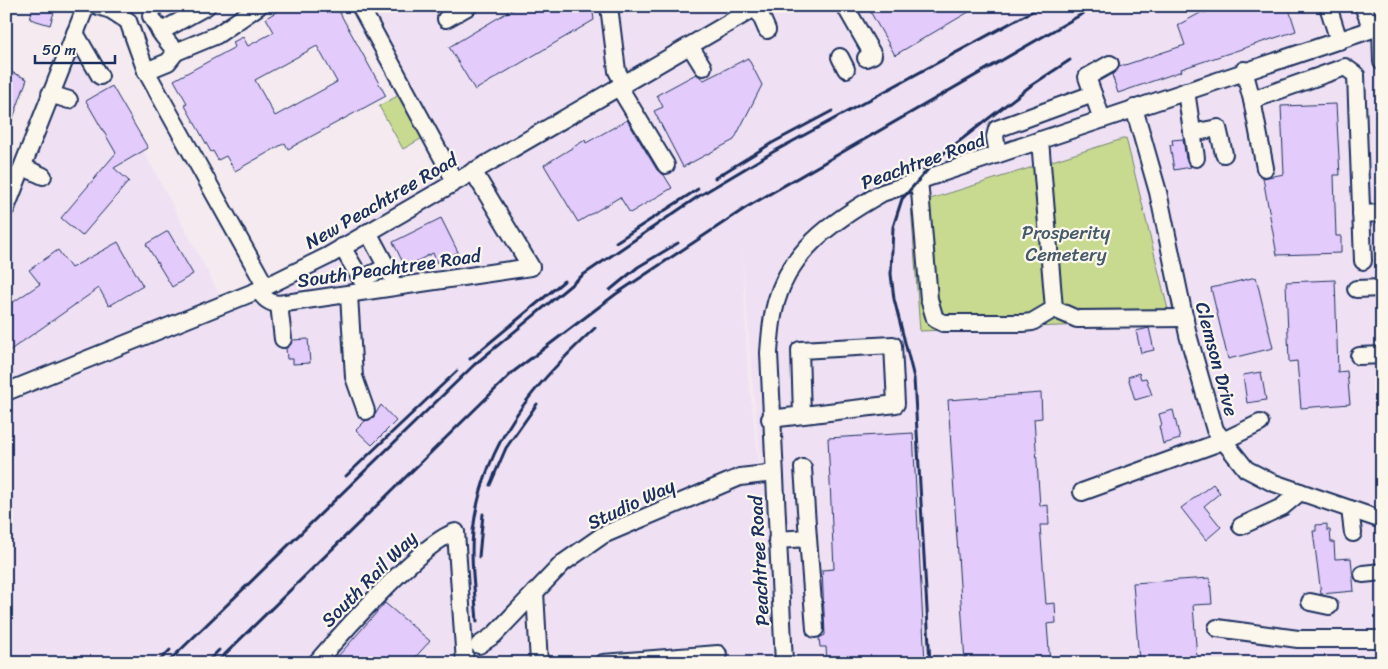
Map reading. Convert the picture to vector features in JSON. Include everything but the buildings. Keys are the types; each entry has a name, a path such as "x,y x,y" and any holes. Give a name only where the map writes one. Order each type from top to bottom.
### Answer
{"street":[{"path":"6,208 86,6"},
{"path":"98,6 111,10 128,21 146,71 262,288"},
{"path":"153,6 151,16 160,32 176,52"},
{"path":"160,32 206,6"},
{"path":"146,71 168,62 176,52 217,35 259,6"},
{"path":"360,6 455,182"},
{"path":"446,19 469,6"},
{"path":"609,6 617,71 622,85 666,165"},
{"path":"845,6 870,56"},
{"path":"1328,6 1339,41"},
{"path":"1363,6 1378,27 1382,62"},
{"path":"757,7 767,30"},
{"name":"New Peachtree Road","path":"6,392 262,288 342,247 757,7"},
{"name":"Peachtree Road","path":"784,663 770,420 769,353 774,311 784,280 796,260 817,236 843,215 882,193 919,179 1378,27"},
{"path":"75,33 100,76"},
{"path":"690,46 704,67"},
{"path":"1102,119 1087,77 1110,64"},
{"path":"1252,100 1346,67 1356,75 1363,261"},
{"path":"1244,70 1252,100 1265,168"},
{"path":"1186,90 1196,158"},
{"path":"50,94 69,100"},
{"path":"998,154 995,137 998,128 1093,94"},
{"name":"Clemson Drive","path":"1134,108 1158,192 1185,318 1215,430 1246,469 1271,482 1382,520"},
{"path":"1192,133 1218,128 1224,154"},
{"path":"1040,140 1054,309"},
{"path":"23,167 43,176"},
{"name":"South Peachtree Road","path":"262,288 262,297 271,304 279,304 531,268 473,171"},
{"path":"919,179 928,299 935,319 943,323 1023,323 1032,322 1054,309"},
{"path":"1361,214 1382,213"},
{"path":"368,232 398,288"},
{"path":"342,247 361,279 387,267"},
{"path":"1356,289 1382,288"},
{"path":"349,295 354,377 366,411"},
{"path":"279,304 283,339"},
{"path":"1054,309 1077,320 1185,318"},
{"path":"770,420 896,404 893,345 800,350 802,415"},
{"path":"1359,356 1382,354"},
{"path":"1082,492 1223,442 1260,423"},
{"path":"803,468 815,629"},
{"name":"Studio Way","path":"479,644 494,635 563,563 603,536 740,477 774,473"},
{"path":"1241,526 1282,508 1300,492"},
{"path":"1350,509 1353,533"},
{"name":"South Rail Way","path":"316,663 338,636 426,549 446,534 456,532 465,663"},
{"path":"777,540 808,538"},
{"path":"1363,574 1382,572"},
{"path":"535,592 539,663"},
{"path":"1310,602 1329,606"},
{"path":"1217,628 1298,639 1382,639"},
{"path":"603,663 718,654"}],"shaded area":[{"path":"371,6 1382,6 1382,663 6,663 6,196 79,28 226,307 451,164","holes":["742,249 765,510 748,376"]}],"green space":[{"path":"403,93 426,136 403,149 379,106"},
{"name":"Prosperity Cemetery","path":"1126,138 1171,322 920,331 911,205"}],"railway":[{"path":"167,663 474,365 583,275 699,196 773,152 1042,6"},
{"path":"216,663 513,372 616,294 747,207 1096,6"},
{"path":"930,663 914,378 894,299 891,274 893,227 902,199 939,157 1029,87 1070,60"},
{"path":"715,178 772,143 832,111"},
{"path":"616,242 698,189"},
{"path":"610,290 638,267 678,243"},
{"path":"470,359 564,281"},
{"path":"477,622 472,542 479,499 487,470 499,443 531,395 595,328"},
{"path":"346,476 457,371"},
{"path":"490,485 506,448 537,404"},
{"path":"479,557 483,514"},
{"path":"157,663 170,650"},
{"path":"206,663 219,650"}]}
